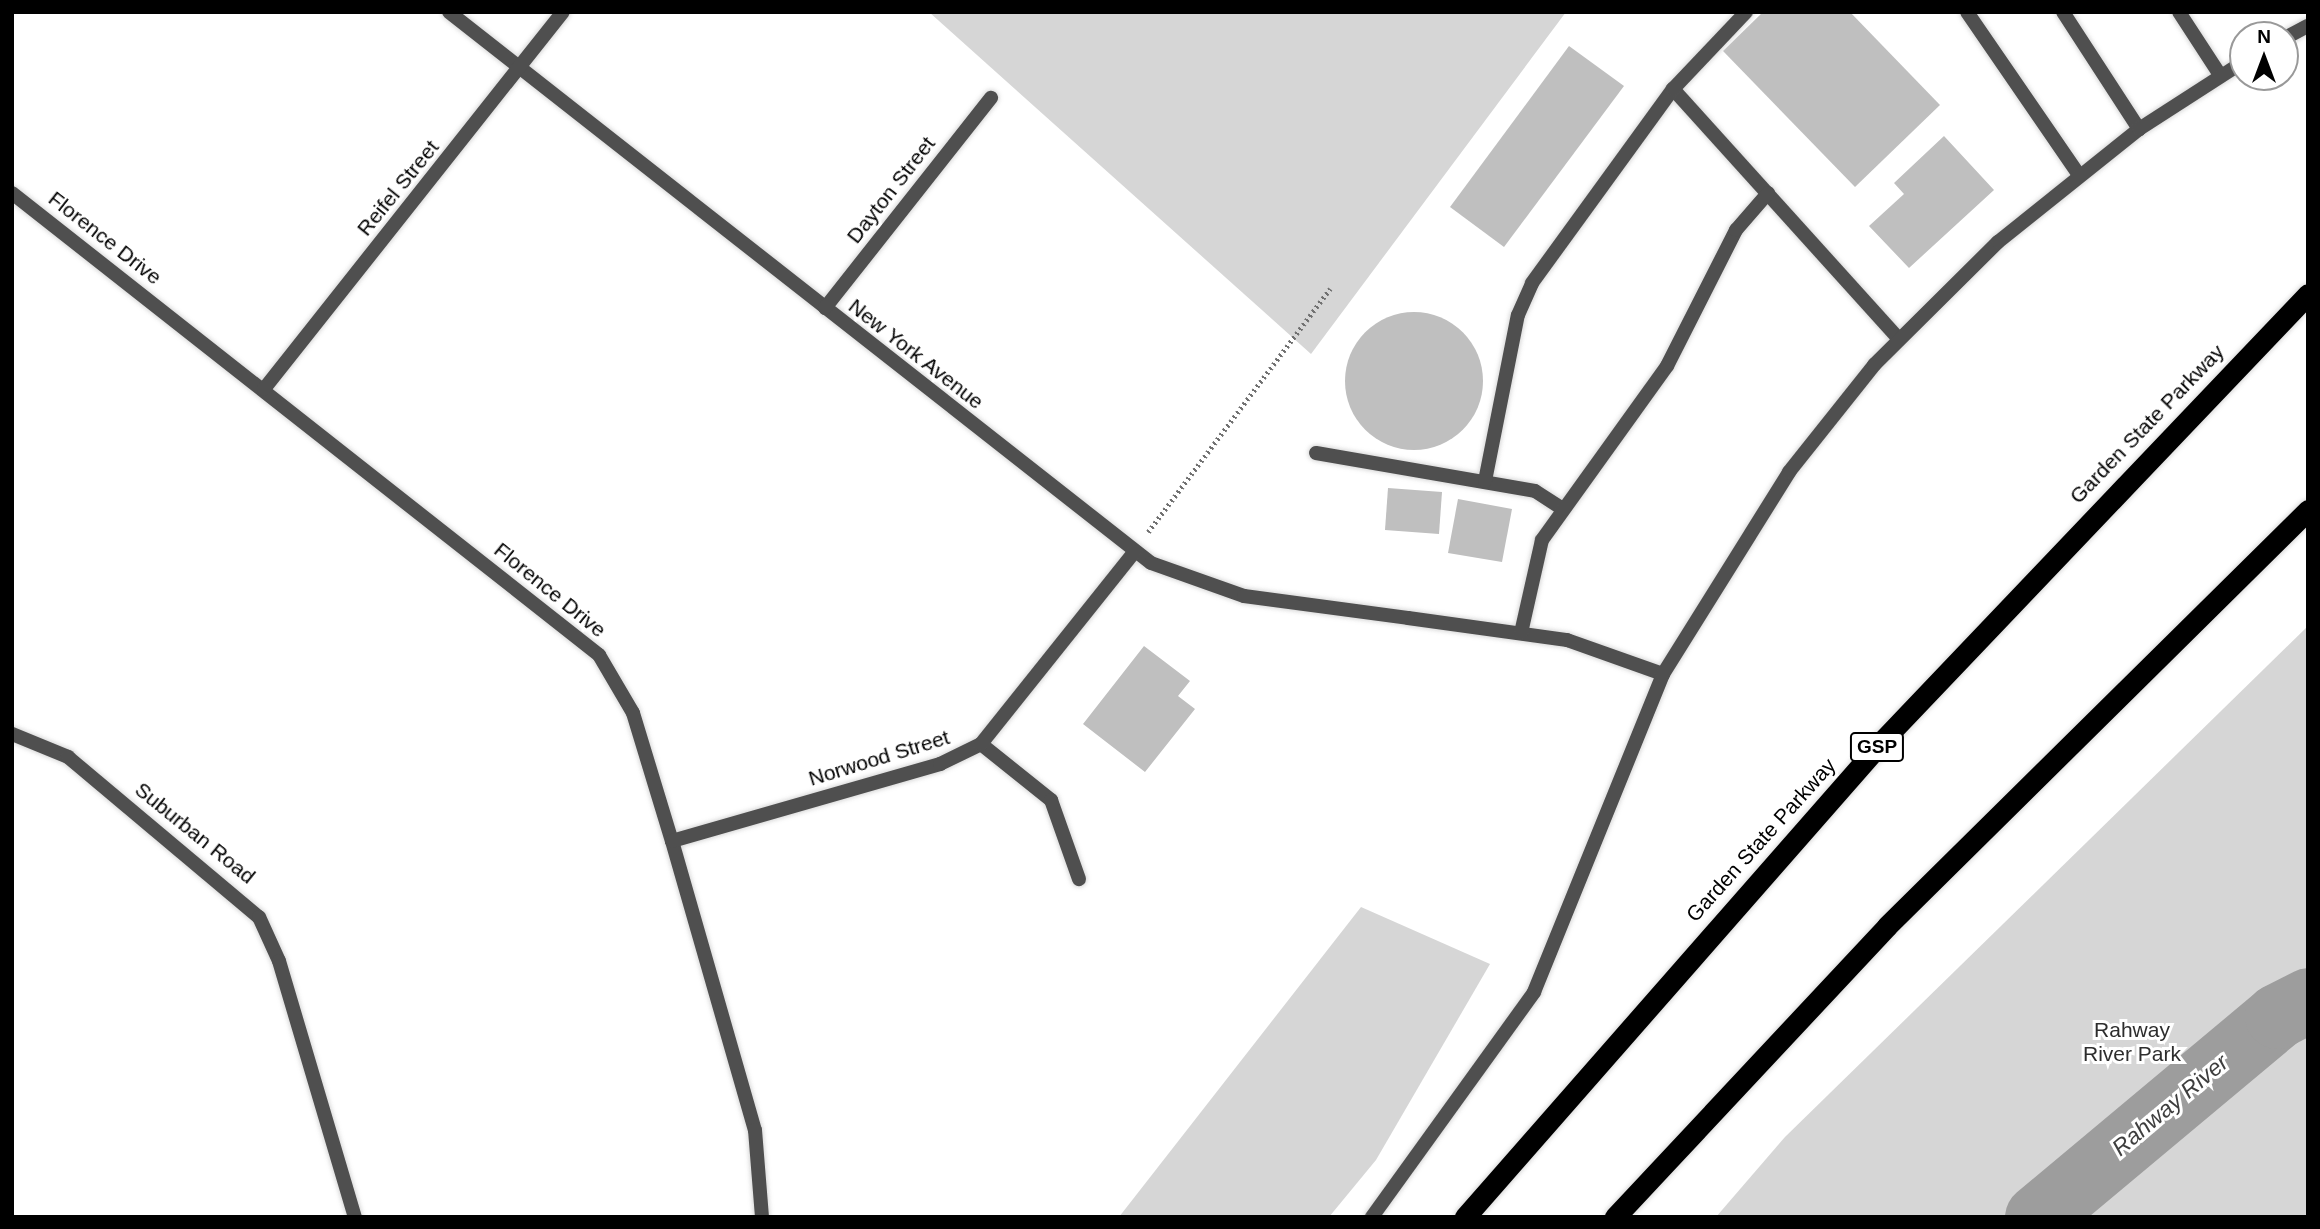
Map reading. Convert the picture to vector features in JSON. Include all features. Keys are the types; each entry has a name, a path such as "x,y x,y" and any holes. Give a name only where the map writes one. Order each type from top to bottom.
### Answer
{"highway":[{"name":"Garden State Parkway","path":"1465,1217 1885,738 2308,294"},
{"path":"1615,1217 1887,926 2308,510"}],"street":[{"name":"New York Avenue","path":"449,12 1134,552 1217,590 1521,633 1592,647 1663,674"},
{"name":"Reifel Street","path":"264,388 563,12"},
{"path":"1485,481 1524,298 1673,89 1746,12"},
{"path":"1967,12 2078,175"},
{"path":"2063,12 2139,129"},
{"path":"2179,12 2220,75"},
{"path":"1373,1217 1539,983 1663,674 1744,535 1898,338 2078,175 2139,129 2229,70"},
{"path":"1673,89 1898,338"},
{"name":"Dayton Street","path":"825,308 991,98"},
{"name":"Florence Drive","path":"12,193 264,388 598,655 633,713 672,841 755,1130 762,1217"},
{"path":"1521,633 1532,562 1563,509 1667,366 1736,230 1768,193"},
{"path":"1316,453 1535,491 1563,509"},
{"name":"Norwood Street","path":"672,841 940,764 981,744 1134,552"},
{"name":"Suburban Road","path":"12,734 68,757 259,917 279,961 355,1217"},
{"path":"981,744 1051,800 1079,879"}],"path":[{"path":"1134,552 1330,289"}],"green space":[{"path":"929,12 1566,12 1311,354"},
{"name":"Rahway River Park","path":"2308,626 2308,1217 1716,1217 1785,1137"},
{"path":"1361,907 1490,964 1376,1160 1329,1217 1119,1217"}],"building":[{"path":"1763,12 1850,12 1940,105 1855,187 1723,51"},
{"path":"1569,46 1624,86 1504,247 1450,207"},
{"path":"1944,136 1994,190 1909,268 1869,226 1904,194 1894,183"},
{"path":"1414,312 1441,317 1463,332 1478,354 1483,381 1478,408 1463,430 1441,445 1414,450 1387,445 1365,430 1350,408 1345,381 1350,354 1365,332 1387,317"},
{"path":"1388,488 1442,492 1439,534 1385,530"},
{"path":"1458,499 1512,509 1502,562 1448,553"},
{"path":"1144,646 1190,681 1178,696 1195,709 1145,772 1083,724"}],"waterway":[{"name":"Rahway River","path":"2037,1217 2277,1016 2308,1000"}]}
